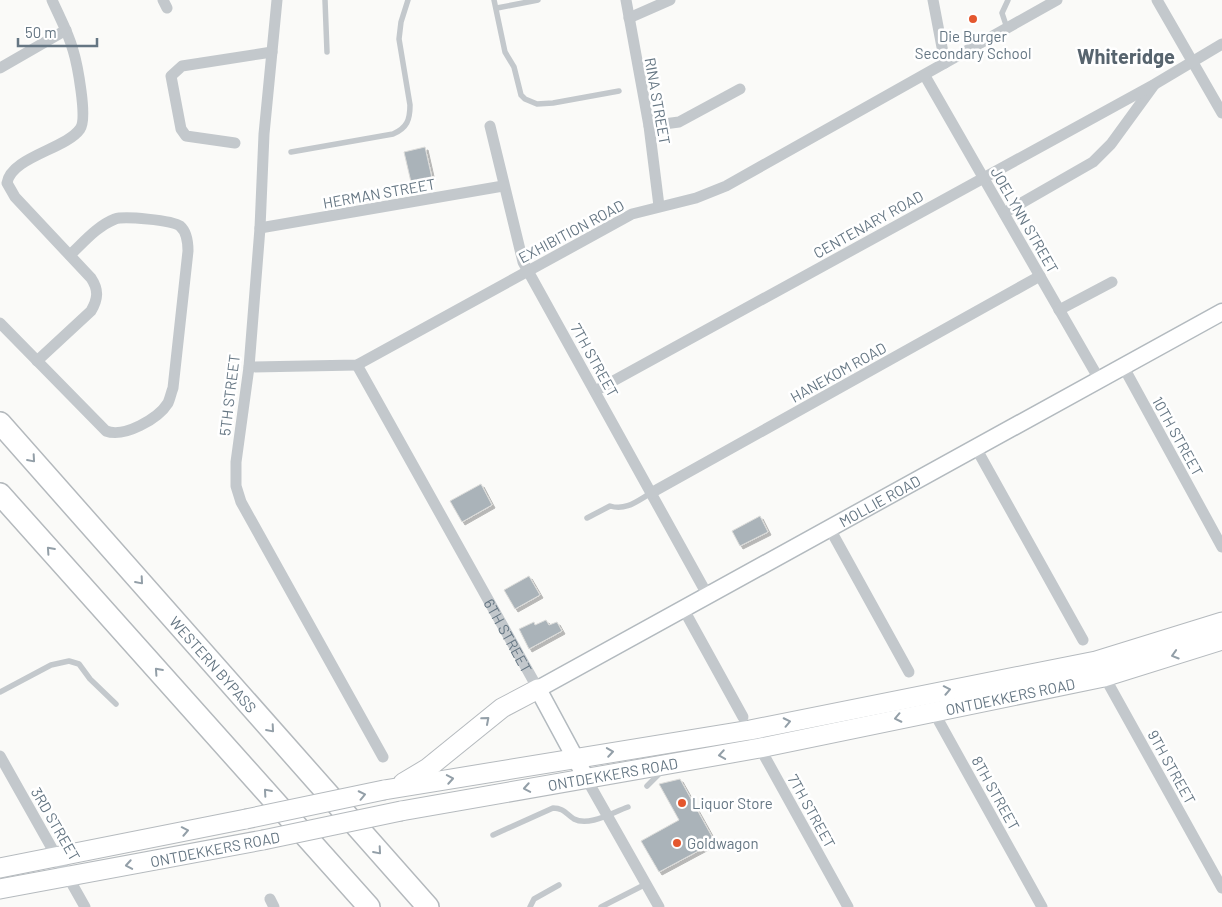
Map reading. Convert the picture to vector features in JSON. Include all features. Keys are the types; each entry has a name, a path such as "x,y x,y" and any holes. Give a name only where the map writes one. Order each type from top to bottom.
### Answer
{"highway":[{"name":"WESTERN BYPASS","path":"0,423 428,907"},
{"path":"0,494 369,907"}],"main road":[{"name":"MOLLIE ROAD","path":"538,689 1222,312"},
{"name":"ONTDEKKERS ROAD","path":"0,868 388,790 574,758 746,724 924,694 1100,669 1222,622"},
{"name":"ONTDEKKERS ROAD","path":"0,889 264,840 401,811 760,748 933,711 1222,640"},
{"name":"6TH STREET","path":"538,689 586,778"},
{"path":"388,790 428,768 502,708 538,689"}],"street":[{"path":"37,361 91,311 97,301 96,285 15,197 7,183 12,172 74,135 82,125 83,112 74,52 52,0"},
{"name":"5TH STREET","path":"277,0 264,134 260,228 249,367 236,462 236,486 241,502 383,757"},
{"name":"RINA STREET","path":"626,0 648,126 659,206"},
{"path":"629,18 670,0"},
{"path":"934,0 945,63"},
{"name":"EXHIBITION ROAD","path":"249,367 357,365 632,214 696,198 719,189 925,76 1057,0"},
{"path":"1157,0 1222,113"},
{"path":"0,68 66,30"},
{"name":"CENTENARY ROAD","path":"595,391 1155,84 1222,44"},
{"path":"235,143 188,137 183,133 171,76 176,68 182,66 272,52"},
{"name":"JOELYNN STREET","path":"925,76 1099,380"},
{"name":"CENTENARY ROAD","path":"1004,212 1093,162 1111,144 1155,84"},
{"path":"648,126 679,122 740,90"},
{"name":"7TH STREET","path":"490,126 520,253 528,271 708,596"},
{"name":"HERMAN STREET","path":"260,228 503,186"},
{"path":"0,323 100,425 112,433 119,434 130,430 154,417 167,404 173,388 188,251 188,242 183,230 178,225 167,222 115,219 98,229 70,255"},
{"name":"HANEKOM ROAD","path":"651,493 1040,276"},
{"path":"1059,310 1112,282"},
{"name":"6TH STREET","path":"357,365 538,689"},
{"name":"10TH STREET","path":"1123,366 1222,547"},
{"path":"976,448 1082,640"},
{"path":"830,529 909,672"},
{"name":"7TH STREET","path":"684,610 848,907"},
{"name":"9TH STREET","path":"1100,669 1222,888"},
{"name":"8TH STREET","path":"924,694 1042,907"},
{"name":"3RD STREET","path":"0,756 85,907"},
{"name":"6TH STREET","path":"586,778 659,907"}],"lane":[{"path":"325,0 327,52"},
{"path":"292,152 393,134 406,126 410,115 410,105 399,38 401,22 408,0"},
{"path":"494,0 505,52 514,67 521,95 525,99 537,104 553,103 619,91"},
{"path":"497,8 538,0"},
{"path":"1007,28 1002,13 1008,0"},
{"path":"587,518 610,506 617,509 624,508 651,493"},
{"path":"0,692 51,665 69,660 79,664 90,679 116,704"},
{"path":"493,835 554,808 564,809 571,817 584,822 592,821 628,807"},
{"path":"601,907 646,884"},
{"path":"530,907 534,899 559,886"}],"building":[{"path":"425,147 432,178 411,182 404,152"},
{"path":"481,484 492,505 462,522 450,501"},
{"path":"760,516 768,532 740,546 732,531"},
{"path":"529,576 540,595 515,609 504,590"},
{"path":"546,620 549,625 557,622 562,631 529,649 519,629 534,622 535,625"},
{"path":"680,779 715,842 659,872 641,841 679,820 659,784"}],"place":[{"name":"Die Burger Secondary School","path":"973,19"},
{"name":"Liquor Store","path":"682,803"},
{"name":"Goldwagon","path":"677,843"}],"district":[{"name":"Whiteridge","path":"1126,56"}]}
